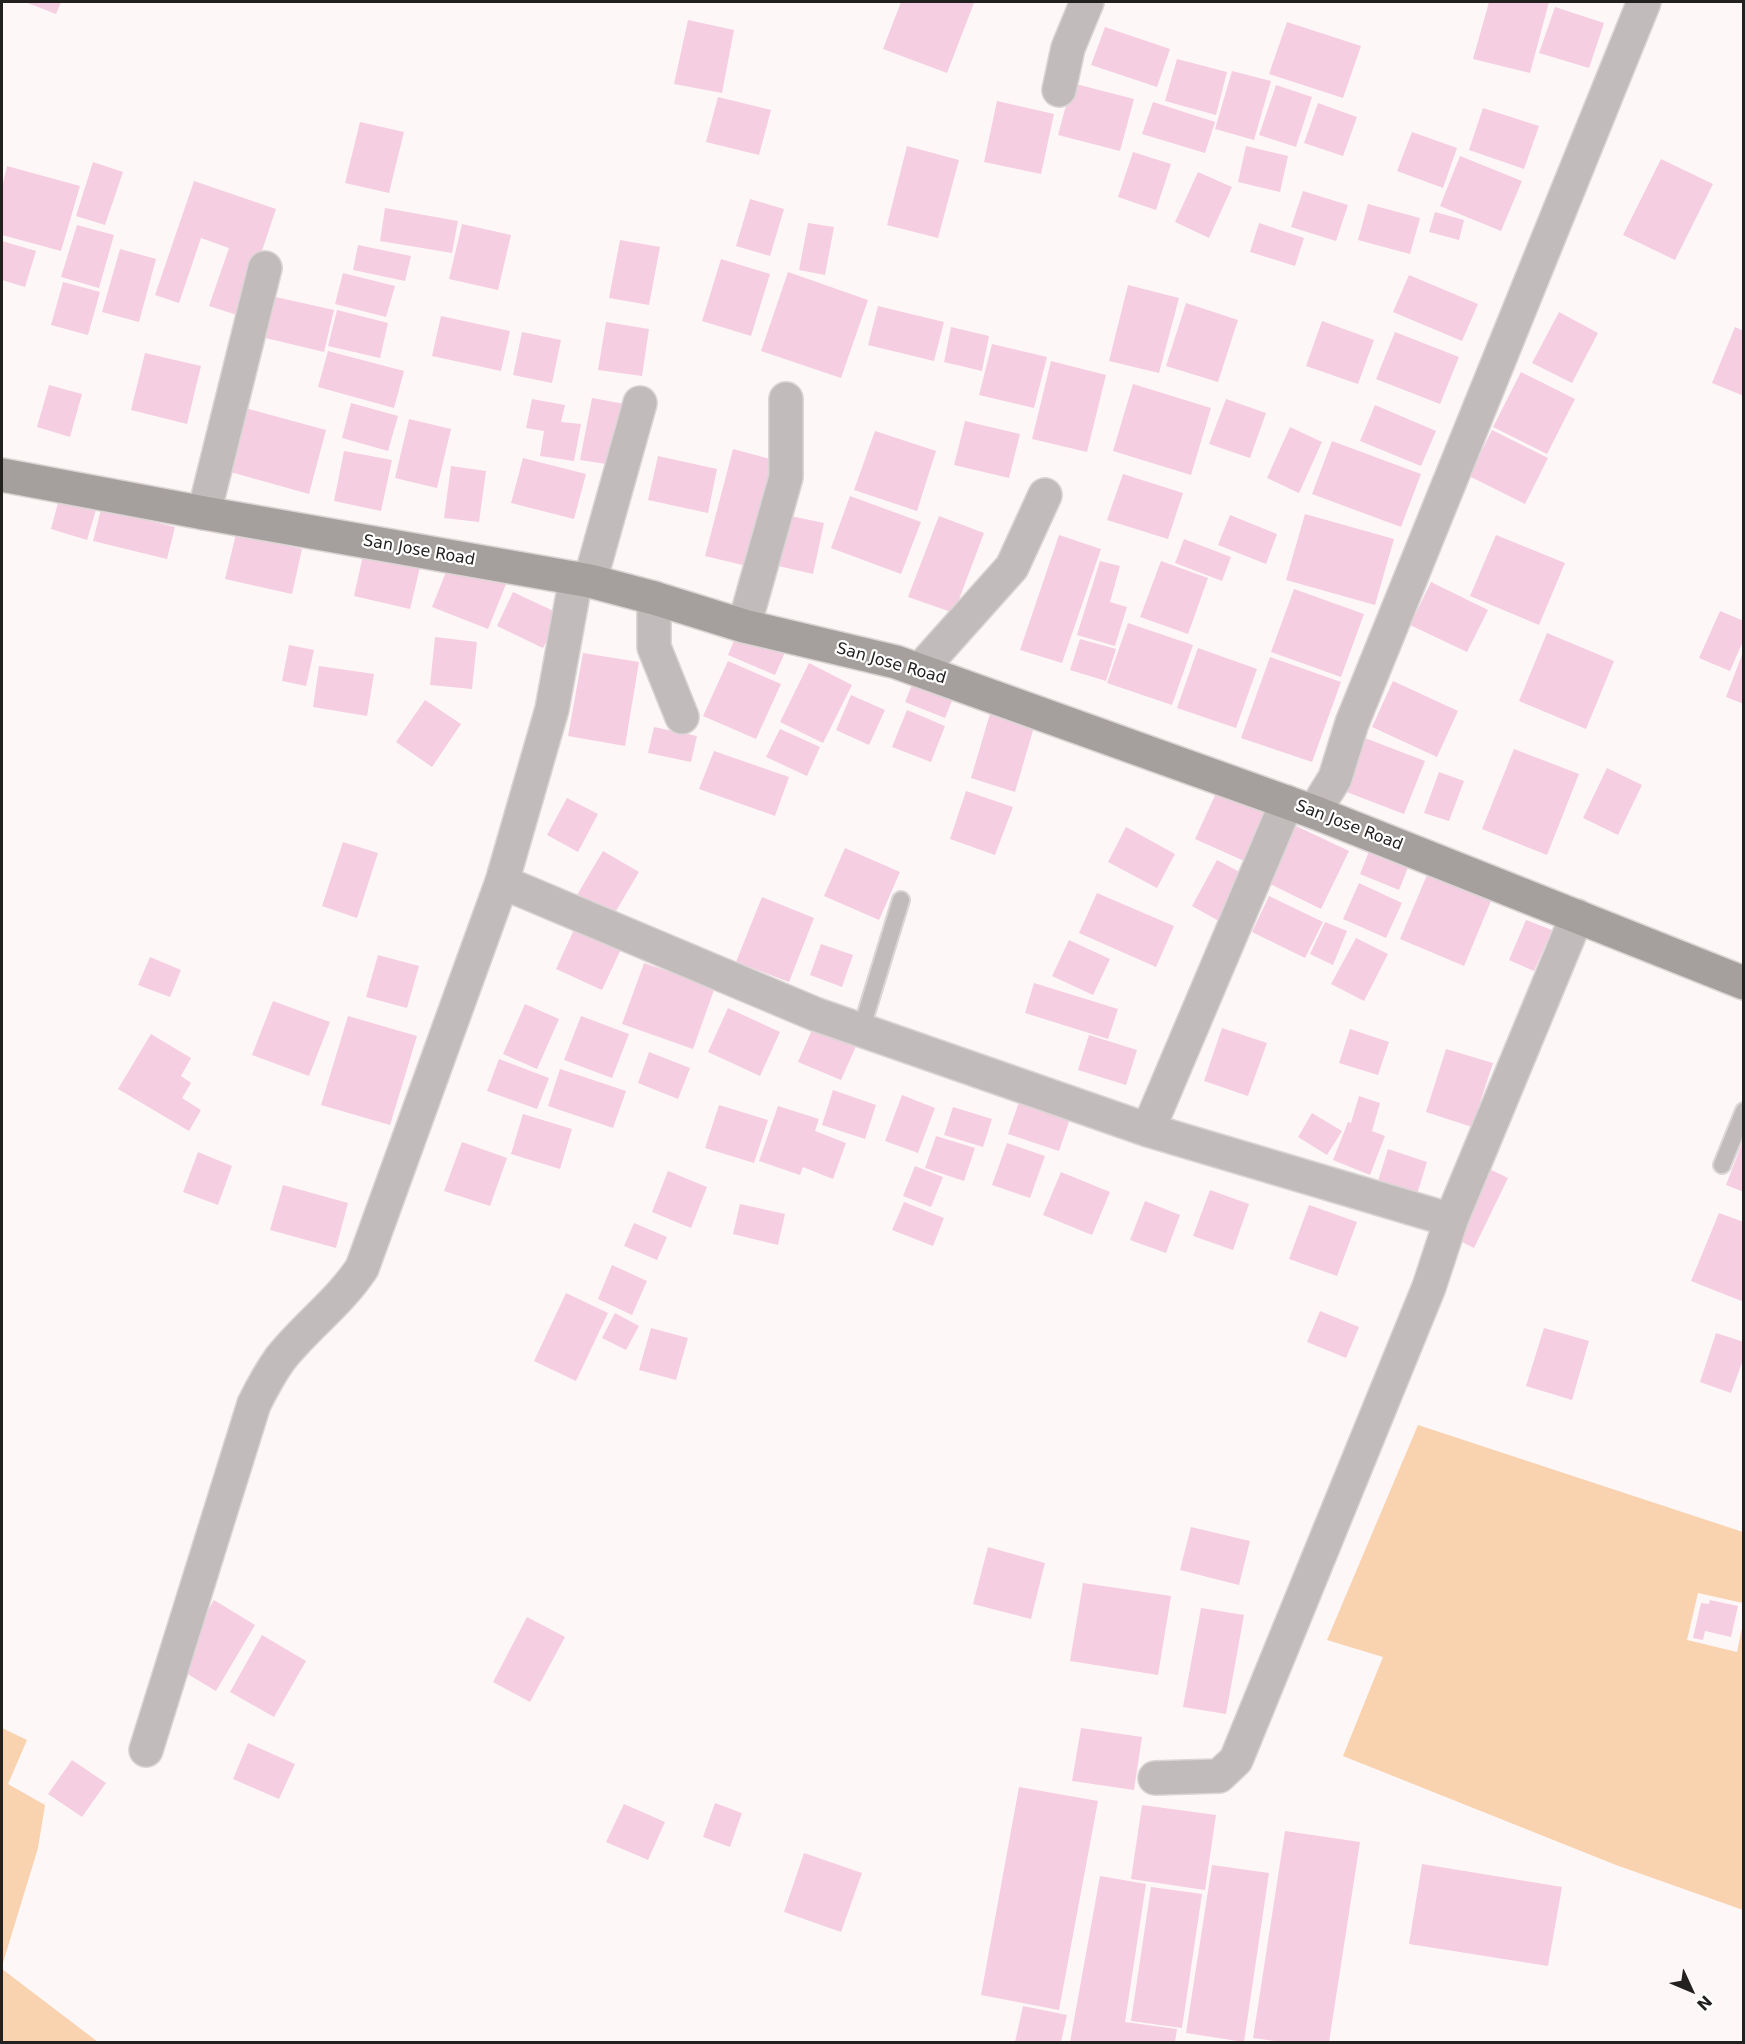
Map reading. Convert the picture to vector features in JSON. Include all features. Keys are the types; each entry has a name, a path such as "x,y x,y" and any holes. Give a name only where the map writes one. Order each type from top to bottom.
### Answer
{"street":[{"path":"1059,90 1068,48 1087,2"},
{"path":"1148,1130 1300,807 1335,778 1353,723 1644,2"},
{"path":"204,513 265,268"},
{"path":"744,626 786,477 786,399"},
{"path":"146,1750 254,1404 280,1360 336,1302 362,1268 502,882 552,709 583,580 640,403"},
{"name":"San Jose Road","path":"2,475 583,580 654,598 744,626 896,662 1300,807 1743,983"},
{"path":"920,670 1012,567 1045,495"},
{"path":"654,598 654,647 682,717"},
{"path":"502,882 815,1014 1148,1130 1451,1220"},
{"path":"1155,1778 1219,1776 1236,1760 1429,1287 1451,1220 1577,916"}],"lane":[{"path":"861,1030 901,900"},
{"path":"1722,1165 1743,1111"}],"shaded area":[{"path":"1418,1425 1743,1532 1743,1603 1698,1593 1687,1640 1737,1652 1743,1623 1743,1910 1616,1865 1343,1756 1383,1657 1327,1640"},
{"path":"2,1728 27,1740 8,1784 45,1805 38,1848 2,1966"},
{"path":"2,1969 98,2042 2,2042"}],"building":[{"path":"25,2 61,2 56,14"},
{"path":"901,2 974,3 947,73 883,49"},
{"path":"1489,2 1549,2 1530,73 1473,59"},
{"path":"1555,7 1604,23 1589,68 1539,53"},
{"path":"688,20 734,30 722,93 674,84"},
{"path":"1287,22 1361,46 1343,98 1269,74"},
{"path":"1105,27 1170,49 1157,87 1091,65"},
{"path":"1177,59 1227,72 1216,115 1165,101"},
{"path":"1232,71 1271,81 1254,140 1215,129"},
{"path":"1072,83 1134,99 1120,151 1058,135"},
{"path":"1276,85 1312,97 1296,147 1259,135"},
{"path":"718,97 771,110 759,155 706,142"},
{"path":"997,101 1054,114 1041,174 984,162"},
{"path":"1153,102 1215,122 1205,153 1142,134"},
{"path":"1318,103 1357,117 1343,156 1304,143"},
{"path":"1483,108 1539,126 1524,169 1469,150"},
{"path":"360,122 404,132 389,193 345,183"},
{"path":"1412,132 1457,148 1443,188 1397,171"},
{"path":"907,146 959,160 938,238 887,225"},
{"path":"1246,146 1288,156 1280,192 1238,182"},
{"path":"1133,152 1171,164 1156,210 1118,197"},
{"path":"1460,156 1522,181 1501,231 1440,206"},
{"path":"1661,159 1713,184 1675,260 1623,235"},
{"path":"93,162 123,172 105,225 76,216"},
{"path":"7,166 80,186 61,251 2,235 2,187"},
{"path":"1198,172 1232,187 1209,238 1175,222"},
{"path":"194,181 276,209 240,316 209,306 229,248 201,238 179,303 155,295"},
{"path":"1303,191 1348,205 1336,241 1291,227"},
{"path":"750,199 784,209 770,256 736,246"},
{"path":"1368,204 1420,218 1410,254 1358,240"},
{"path":"385,208 458,221 452,253 380,241"},
{"path":"1435,212 1464,220 1459,240 1429,232"},
{"path":"808,223 834,227 825,275 799,270"},
{"path":"1259,223 1304,238 1295,266 1250,252"},
{"path":"462,224 511,235 498,290 449,279"},
{"path":"77,225 114,235 99,288 61,277"},
{"path":"620,240 660,247 649,305 609,298"},
{"path":"2,241 36,251 25,287 2,280"},
{"path":"358,245 411,256 405,281 353,270"},
{"path":"120,249 156,259 139,322 102,312"},
{"path":"721,259 770,274 751,336 702,321"},
{"path":"788,272 868,300 841,378 761,351"},
{"path":"343,273 395,286 386,317 335,304"},
{"path":"1409,275 1478,304 1462,341 1393,312"},
{"path":"63,282 100,292 88,335 51,325"},
{"path":"1128,285 1179,298 1159,373 1109,361"},
{"path":"262,294 334,310 324,352 253,335"},
{"path":"1186,303 1238,320 1218,382 1166,366"},
{"path":"878,306 944,322 934,361 868,345"},
{"path":"337,310 388,323 380,358 328,346"},
{"path":"1559,312 1598,333 1572,383 1532,363"},
{"path":"441,316 510,331 501,371 432,356"},
{"path":"1322,321 1374,340 1358,384 1306,366"},
{"path":"606,322 649,329 642,376 598,370"},
{"path":"951,327 989,336 982,371 944,362"},
{"path":"1735,327 1744,331 1744,396 1712,383"},
{"path":"522,332 561,340 552,383 513,375"},
{"path":"1395,332 1459,357 1440,404 1376,379"},
{"path":"992,344 1047,357 1034,408 979,395"},
{"path":"328,351 404,371 394,408 318,387"},
{"path":"145,353 201,366 187,424 131,410"},
{"path":"1051,361 1106,375 1087,452 1032,439"},
{"path":"1521,372 1575,399 1547,454 1493,427"},
{"path":"1133,384 1211,408 1191,475 1113,451"},
{"path":"49,385 82,394 70,437 37,427"},
{"path":"592,398 630,405 619,466 580,460"},
{"path":"532,399 565,405 561,422 581,424 574,461 540,456 544,431 526,428"},
{"path":"1226,399 1266,413 1250,458 1209,444"},
{"path":"351,403 398,416 388,451 342,438"},
{"path":"1375,405 1436,431 1421,466 1360,441"},
{"path":"245,408 326,430 309,494 227,471"},
{"path":"409,419 451,429 437,488 395,478"},
{"path":"965,421 1020,434 1009,478 954,465"},
{"path":"1290,427 1322,442 1299,493 1267,478"},
{"path":"1492,430 1548,458 1525,504 1469,476"},
{"path":"875,431 936,451 917,511 854,490"},
{"path":"1332,441 1421,474 1401,527 1312,494"},
{"path":"733,449 774,460 747,566 705,556"},
{"path":"344,451 392,460 381,511 334,501"},
{"path":"658,456 717,469 708,513 648,500"},
{"path":"523,458 586,474 574,519 511,503"},
{"path":"451,466 486,471 479,522 444,518"},
{"path":"1123,474 1183,493 1168,539 1107,520"},
{"path":"850,496 921,522 901,574 831,548"},
{"path":"59,499 96,510 87,540 51,529"},
{"path":"101,509 175,527 167,559 93,541"},
{"path":"1305,514 1394,539 1375,605 1286,580"},
{"path":"786,515 824,523 813,574 774,565"},
{"path":"1230,515 1277,534 1266,564 1218,545"},
{"path":"939,516 984,533 954,613 908,597"},
{"path":"236,534 302,549 292,594 225,579"},
{"path":"1059,535 1101,549 1062,663 1020,650"},
{"path":"1496,535 1565,563 1539,625 1470,596"},
{"path":"1184,539 1231,557 1222,581 1175,563"},
{"path":"364,551 421,563 410,609 354,596"},
{"path":"1100,561 1120,566 1110,602 1127,607 1115,646 1077,635"},
{"path":"1161,561 1208,578 1188,634 1140,617"},
{"path":"450,562 506,584 488,629 432,607"},
{"path":"1431,582 1488,610 1467,652 1410,625"},
{"path":"1294,589 1364,614 1341,677 1271,652"},
{"path":"513,592 560,614 543,648 497,626"},
{"path":"1720,611 1744,621 1744,639 1730,671 1699,658"},
{"path":"1128,623 1193,645 1172,705 1107,683"},
{"path":"738,631 786,650 775,675 728,655"},
{"path":"1547,633 1614,661 1586,729 1519,701"},
{"path":"435,637 477,642 472,689 430,685"},
{"path":"1080,639 1116,649 1106,681 1070,670"},
{"path":"289,645 314,650 306,686 282,681"},
{"path":"1198,648 1257,669 1236,728 1177,708"},
{"path":"1744,652 1744,704 1726,697"},
{"path":"583,653 639,662 625,746 568,736"},
{"path":"1270,657 1341,682 1312,762 1241,738"},
{"path":"728,661 781,684 756,739 703,716"},
{"path":"809,663 852,685 823,743 780,722"},
{"path":"319,666 374,674 367,716 313,707"},
{"path":"914,680 954,696 945,718 905,702"},
{"path":"1393,681 1458,711 1437,757 1372,727"},
{"path":"851,695 885,710 869,745 836,730"},
{"path":"425,700 461,724 432,767 396,742"},
{"path":"992,707 1036,720 1015,792 971,778"},
{"path":"907,710 945,726 931,762 892,747"},
{"path":"654,727 697,736 691,762 648,753"},
{"path":"780,729 820,747 807,776 766,757"},
{"path":"1365,738 1425,761 1404,814 1344,791"},
{"path":"1514,749 1579,774 1547,855 1482,829"},
{"path":"714,751 789,777 775,816 699,789"},
{"path":"1607,768 1642,785 1618,835 1583,818"},
{"path":"1439,772 1464,781 1449,821 1424,813"},
{"path":"966,791 1013,807 995,855 950,839"},
{"path":"1217,791 1273,816 1251,864 1195,839"},
{"path":"567,798 598,814 578,852 547,835"},
{"path":"1294,825 1349,851 1321,909 1266,882"},
{"path":"1126,827 1175,854 1157,888 1108,862"},
{"path":"343,842 378,853 357,918 322,906"},
{"path":"1372,844 1411,860 1399,890 1360,874"},
{"path":"845,848 900,872 879,920 824,896"},
{"path":"603,851 639,872 613,916 577,895"},
{"path":"1217,860 1253,879 1226,925 1192,906"},
{"path":"1427,875 1491,901 1464,966 1400,939"},
{"path":"1359,883 1402,903 1386,938 1343,919"},
{"path":"1097,893 1174,926 1156,967 1079,933"},
{"path":"1269,896 1323,922 1305,958 1252,932"},
{"path":"762,897 814,918 789,982 736,962"},
{"path":"1526,920 1552,930 1534,971 1509,960"},
{"path":"1325,922 1347,931 1333,965 1310,954"},
{"path":"577,923 623,945 602,990 556,969"},
{"path":"1356,938 1388,954 1364,1001 1331,984"},
{"path":"1069,940 1110,959 1093,995 1052,976"},
{"path":"821,944 853,955 842,987 810,975"},
{"path":"378,955 419,966 407,1008 366,997"},
{"path":"150,957 181,970 170,997 138,985"},
{"path":"644,963 715,987 693,1049 622,1024"},
{"path":"1034,983 1118,1009 1108,1039 1025,1013"},
{"path":"273,1001 330,1022 309,1076 252,1055"},
{"path":"525,1004 559,1019 537,1069 503,1054"},
{"path":"728,1008 780,1032 760,1076 708,1052"},
{"path":"348,1016 417,1036 390,1125 321,1105"},
{"path":"581,1016 629,1034 612,1078 564,1060"},
{"path":"814,1025 857,1044 841,1080 798,1062"},
{"path":"1222,1028 1267,1043 1248,1096 1204,1081"},
{"path":"1350,1029 1389,1042 1378,1075 1339,1063"},
{"path":"151,1034 191,1058 181,1076 191,1083 182,1098 201,1110 189,1131 118,1089"},
{"path":"1089,1035 1137,1050 1126,1085 1078,1070"},
{"path":"1446,1049 1493,1063 1472,1127 1426,1112"},
{"path":"649,1052 690,1068 678,1099 638,1083"},
{"path":"499,1059 549,1078 537,1109 487,1091"},
{"path":"560,1069 626,1091 613,1128 548,1106"},
{"path":"833,1090 876,1105 865,1139 822,1125"},
{"path":"902,1095 935,1108 918,1153 885,1141"},
{"path":"1359,1096 1380,1103 1372,1131 1385,1136 1370,1175 1333,1160 1348,1122 1351,1123"},
{"path":"1020,1099 1071,1116 1059,1151 1008,1134"},
{"path":"719,1105 768,1120 754,1163 705,1148"},
{"path":"778,1106 819,1119 815,1131 846,1143 833,1179 803,1167 800,1175 759,1161"},
{"path":"953,1107 992,1119 983,1147 944,1135"},
{"path":"1312,1113 1342,1131 1327,1155 1298,1137"},
{"path":"523,1114 572,1129 560,1169 511,1154"},
{"path":"936,1136 975,1148 964,1181 925,1168"},
{"path":"1744,1141 1744,1192 1726,1185"},
{"path":"462,1142 507,1158 490,1206 444,1191"},
{"path":"1007,1143 1045,1156 1030,1198 992,1185"},
{"path":"1388,1149 1427,1162 1417,1194 1378,1181"},
{"path":"198,1152 232,1166 218,1205 183,1192"},
{"path":"1481,1165 1508,1178 1474,1248 1448,1235"},
{"path":"915,1166 943,1177 931,1207 903,1196"},
{"path":"668,1171 707,1187 691,1228 652,1212"},
{"path":"1061,1172 1110,1192 1092,1235 1043,1215"},
{"path":"283,1185 348,1203 336,1248 270,1230"},
{"path":"1210,1190 1249,1204 1233,1250 1193,1236"},
{"path":"1145,1201 1180,1215 1166,1253 1130,1240"},
{"path":"904,1202 944,1218 933,1246 892,1230"},
{"path":"740,1204 785,1214 778,1245 733,1234"},
{"path":"1309,1205 1357,1222 1337,1276 1289,1259"},
{"path":"1719,1213 1744,1222 1744,1302 1691,1281"},
{"path":"634,1223 667,1237 657,1260 624,1246"},
{"path":"612,1265 647,1281 632,1315 598,1299"},
{"path":"566,1293 608,1313 576,1381 534,1361"},
{"path":"1320,1311 1359,1327 1346,1358 1307,1342"},
{"path":"615,1313 639,1326 626,1350 602,1338"},
{"path":"651,1328 688,1338 676,1380 639,1370"},
{"path":"1544,1328 1589,1341 1572,1400 1526,1386"},
{"path":"1716,1333 1744,1342 1744,1357 1731,1393 1700,1382"},
{"path":"1191,1527 1250,1541 1239,1585 1180,1570"},
{"path":"988,1547 1045,1563 1031,1619 973,1604"},
{"path":"1083,1583 1171,1596 1158,1675 1070,1661"},
{"path":"214,1600 255,1625 216,1691 174,1666"},
{"path":"1710,1600 1738,1606 1731,1637 1705,1631 1703,1640 1693,1638 1701,1603 1709,1604"},
{"path":"1201,1608 1244,1615 1226,1714 1183,1707"},
{"path":"527,1617 565,1637 530,1702 493,1682"},
{"path":"262,1635 306,1661 274,1717 230,1692"},
{"path":"1081,1728 1142,1737 1134,1790 1072,1781"},
{"path":"248,1743 295,1764 279,1799 233,1779"},
{"path":"72,1760 106,1783 82,1817 48,1794"},
{"path":"1019,1787 1098,1801 1059,2010 981,1995"},
{"path":"715,1803 742,1813 730,1847 703,1837"},
{"path":"624,1804 665,1822 648,1860 606,1842"},
{"path":"1142,1805 1216,1815 1205,1890 1131,1879"},
{"path":"1285,1831 1360,1842 1329,2042 1282,2042 1253,2038"},
{"path":"804,1853 862,1873 841,1932 784,1912"},
{"path":"1422,1864 1562,1887 1548,1966 1409,1944"},
{"path":"1212,1865 1269,1873 1244,2042 1186,2033"},
{"path":"1100,1876 1146,1884 1125,2022 1177,2029 1175,2042 1070,2042"},
{"path":"1151,1887 1202,1894 1182,2028 1131,2021"},
{"path":"1023,2006 1067,2015 1061,2042 1015,2042"}]}
